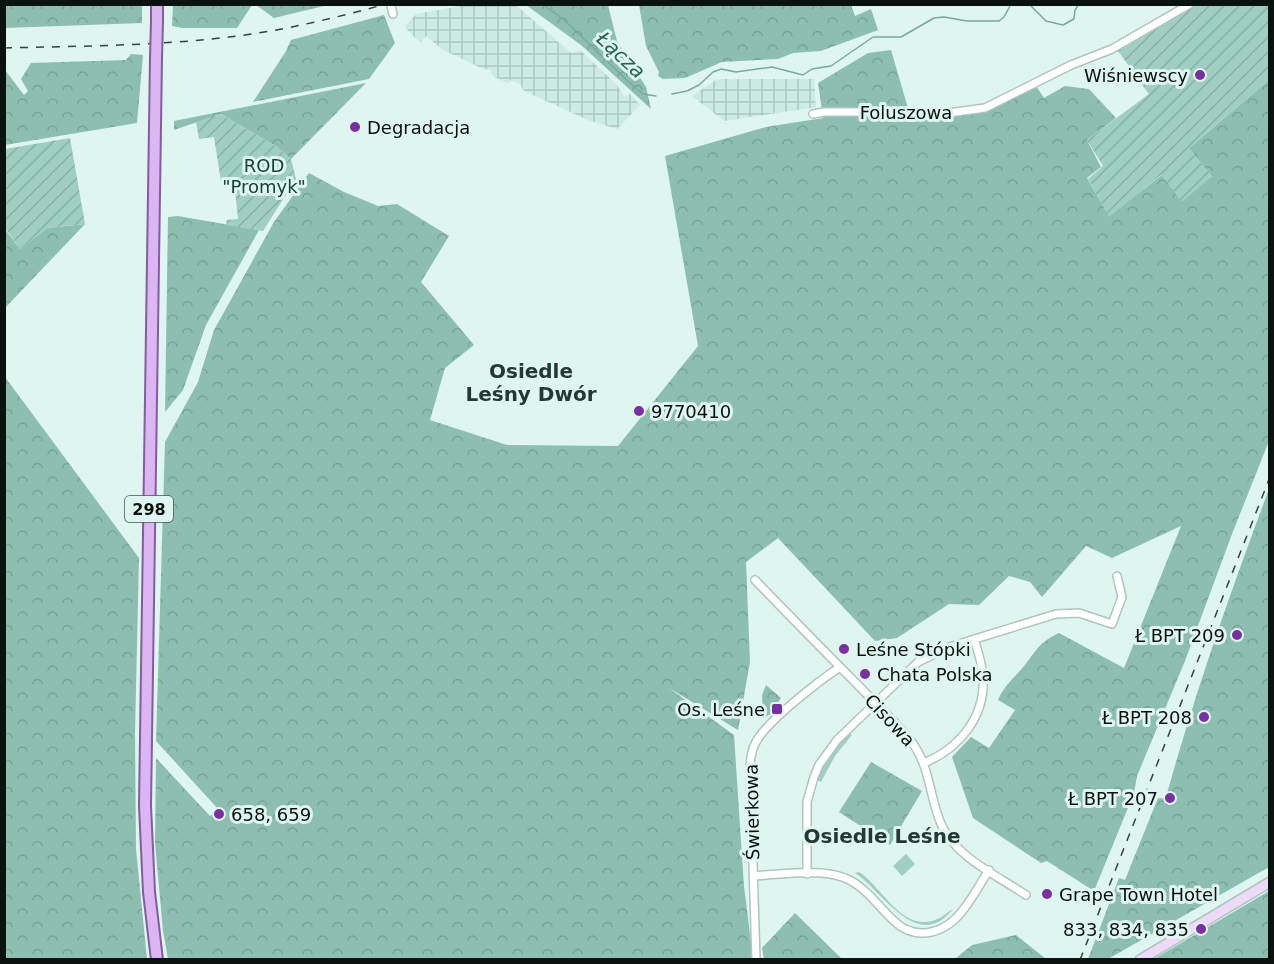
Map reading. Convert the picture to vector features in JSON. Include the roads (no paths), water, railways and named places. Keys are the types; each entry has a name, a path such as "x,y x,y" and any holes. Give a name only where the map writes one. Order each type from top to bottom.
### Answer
{"main road":[{"name":"298","path":"157,4 145,806 149,892 157,960"},
{"path":"1140,960 1269,882"}],"street":[{"name":"Foluszowa","path":"813,114 879,112 941,114 985,108 1071,65 1113,49 1190,4"},
{"path":"391,6 393,14"},
{"path":"807,874 806,811 814,777 831,746 911,668 925,657 974,639 1056,614 1079,614 1112,624 1122,597 1117,576"},
{"name":"Cisowa","path":"755,580 909,739 924,763 942,827 963,853 1026,895"},
{"path":"924,763 952,748 968,730 976,716 983,683 974,639"},
{"name":"Świerkowa","path":"756,960 750,760 756,743 766,729 811,688 840,667"},
{"path":"754,876 828,873 848,879 862,889 900,927 917,933 925,933 941,929 955,919 989,870"}],"waterway":[{"name":"Łącza","path":"542,4 562,18 643,94 656,96"},
{"name":"Łącza","path":"672,94 687,91 699,85 713,72 721,69 736,72 772,67 803,75 812,69 831,66 873,37 901,37 934,18 999,21 1011,4"},
{"name":"Łącza","path":"1029,4 1046,21 1063,25 1074,19 1075,10 1079,4"}],"railway":[{"path":"4,48 145,44 229,37 308,24 386,4"},
{"path":"1080,960 1270,477"}],"place":[{"name":"Wiśniewscy","path":"1200,75"},
{"name":"Degradacja","path":"355,127"},
{"name":"9770410","path":"639,411"},
{"name":"Ł BPT 209","path":"1237,635"},
{"name":"Leśne Stópki","path":"844,649"},
{"name":"Chata Polska","path":"865,674"},
{"name":"Os. Leśne","path":"777,709"},
{"name":"Ł BPT 208","path":"1204,717"},
{"name":"Ł BPT 207","path":"1170,798"},
{"name":"658, 659","path":"219,814"},
{"name":"Grape Town Hotel","path":"1047,894"},
{"name":"833, 834, 835","path":"1201,929"}],"district":[{"name":"Osiedle Leśny Dwór","path":"531,382"},
{"name":"Osiedle Leśne","path":"882,836"}],"park label":[{"name":"ROD \"Promyk\"","path":"264,175"}]}
